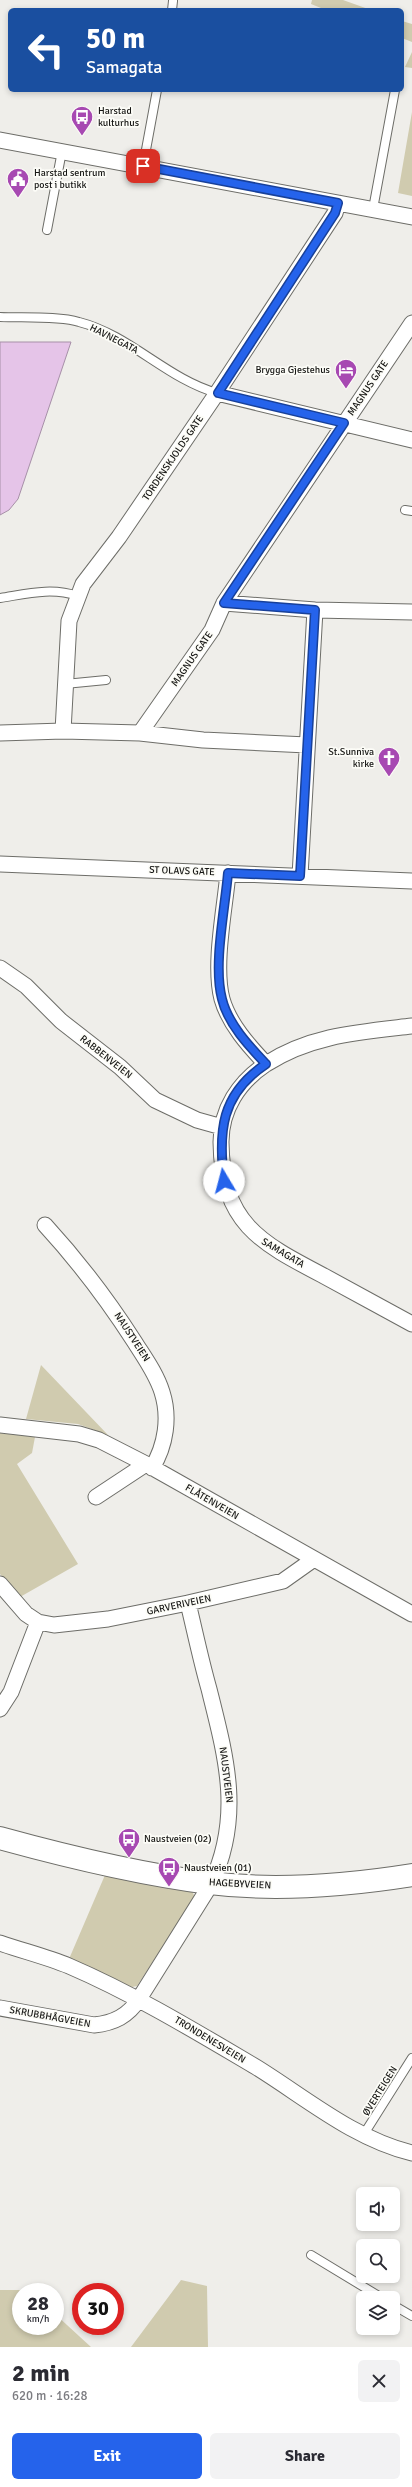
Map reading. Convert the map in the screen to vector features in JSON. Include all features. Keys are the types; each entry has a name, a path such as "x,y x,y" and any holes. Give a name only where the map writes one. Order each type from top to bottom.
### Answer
{"main road":[{"name":"HAGEBYVEIEN","path":"0,1838 122,1868 211,1884 292,1886 348,1883 412,1875"}],"street":[{"path":"0,140 412,217"},
{"name":"TORDENSKJOLDS GATE","path":"63,731 69,621 77,596 83,584 120,537 218,393 335,213 338,203"},
{"name":"MAGNUS GATE","path":"140,733 212,630 224,603 412,323"},
{"path":"218,393 412,440"},
{"path":"224,603 315,610 412,612"},
{"path":"300,876 315,610"},
{"path":"0,733 63,731 140,733 203,740 307,745"},
{"name":"ST OLAVS GATE","path":"0,864 412,881"},
{"path":"228,873 219,977 222,1000 237,1030 266,1064"},
{"name":"RABBENVEIEN","path":"0,968 26,986 61,1021 120,1067 155,1100 197,1120 222,1127"},
{"name":"SAMAGATA","path":"412,1026 320,1039 297,1047 266,1064 240,1087 228,1105 222,1127 221,1158 224,1181 231,1202 253,1234 278,1253 412,1324"},
{"name":"NAUSTVEIEN","path":"45,1225 95,1283 152,1369 162,1392 166,1426 164,1443 149,1466"},
{"name":"FLÅTENVEIEN","path":"0,1425 78,1434 98,1440 149,1466 412,1614"},
{"path":"96,1497 149,1466"},
{"name":"GARVERIVEIEN","path":"38,1622 54,1625 108,1619 188,1603 283,1581 314,1559"},
{"path":"0,1584 26,1614 38,1622 11,1692 0,1710"},
{"name":"NAUSTVEIEN","path":"139,1999 211,1884 220,1865 226,1841 230,1798 226,1760 188,1603"},
{"name":"TRONDENESVEIEN","path":"0,1943 67,1965 139,1999 364,2134 394,2149 412,2153"},
{"name":"SKRUBBHÅGVEIEN","path":"0,2008 94,2025 109,2023 121,2017 132,2010 139,1999"}],"lane":[{"path":"172,8 173,1"},
{"path":"143,166 157,92"},
{"path":"373,209 395,92"},
{"path":"47,230 62,151"},
{"name":"HAVNEGATA","path":"0,317 78,322 130,346 197,387 218,393"},
{"path":"0,598 51,591 64,591 77,596"},
{"path":"65,684 106,680"},
{"name":"ØVERTEIGEN","path":"364,2134 412,2058"},
{"path":"311,2255 370,2291"},
{"path":"400,2309 412,2316"}],"shaded area":[{"path":"312,0 343,0 365,8 321,8 311,4"},
{"path":"404,22 412,24 412,42 404,39"},
{"path":"412,52 412,68 405,67"},
{"path":"412,112 412,196 398,193"},
{"path":"0,342 71,342 18,499 9,510 0,515"},
{"path":"41,1365 108,1435 78,1424 26,1419"},
{"path":"0,1433 35,1437 32,1453 17,1464 78,1564 20,1597 0,1574"},
{"path":"105,1875 192,1891 195,1897 137,1986 132,1987 69,1959"},
{"path":"181,2280 207,2286 208,2347 131,2347"},
{"path":"0,2290 12,2290 12,2335 64,2335 64,2322 72,2330 72,2335 78,2335 91,2347 0,2347"}],"place":[{"name":"Harstad kulturhus","path":"82,136"},
{"name":"Harstad sentrum post i butikk","path":"18,198"},
{"name":"Brygga Gjestehus","path":"346,390"},
{"name":"St.Sunniva kirke","path":"389,778"},
{"name":"Naustveien (02)","path":"129,1858"},
{"name":"Naustveien (01)","path":"169,1888"}],"route":[{"path":"143,166 338,203 335,213 218,393 344,423 224,603 315,610 300,876 228,873 219,977 222,1000 237,1030 266,1064 240,1087 228,1105 223,1120 221,1136 221,1158 224,1181"}]}
